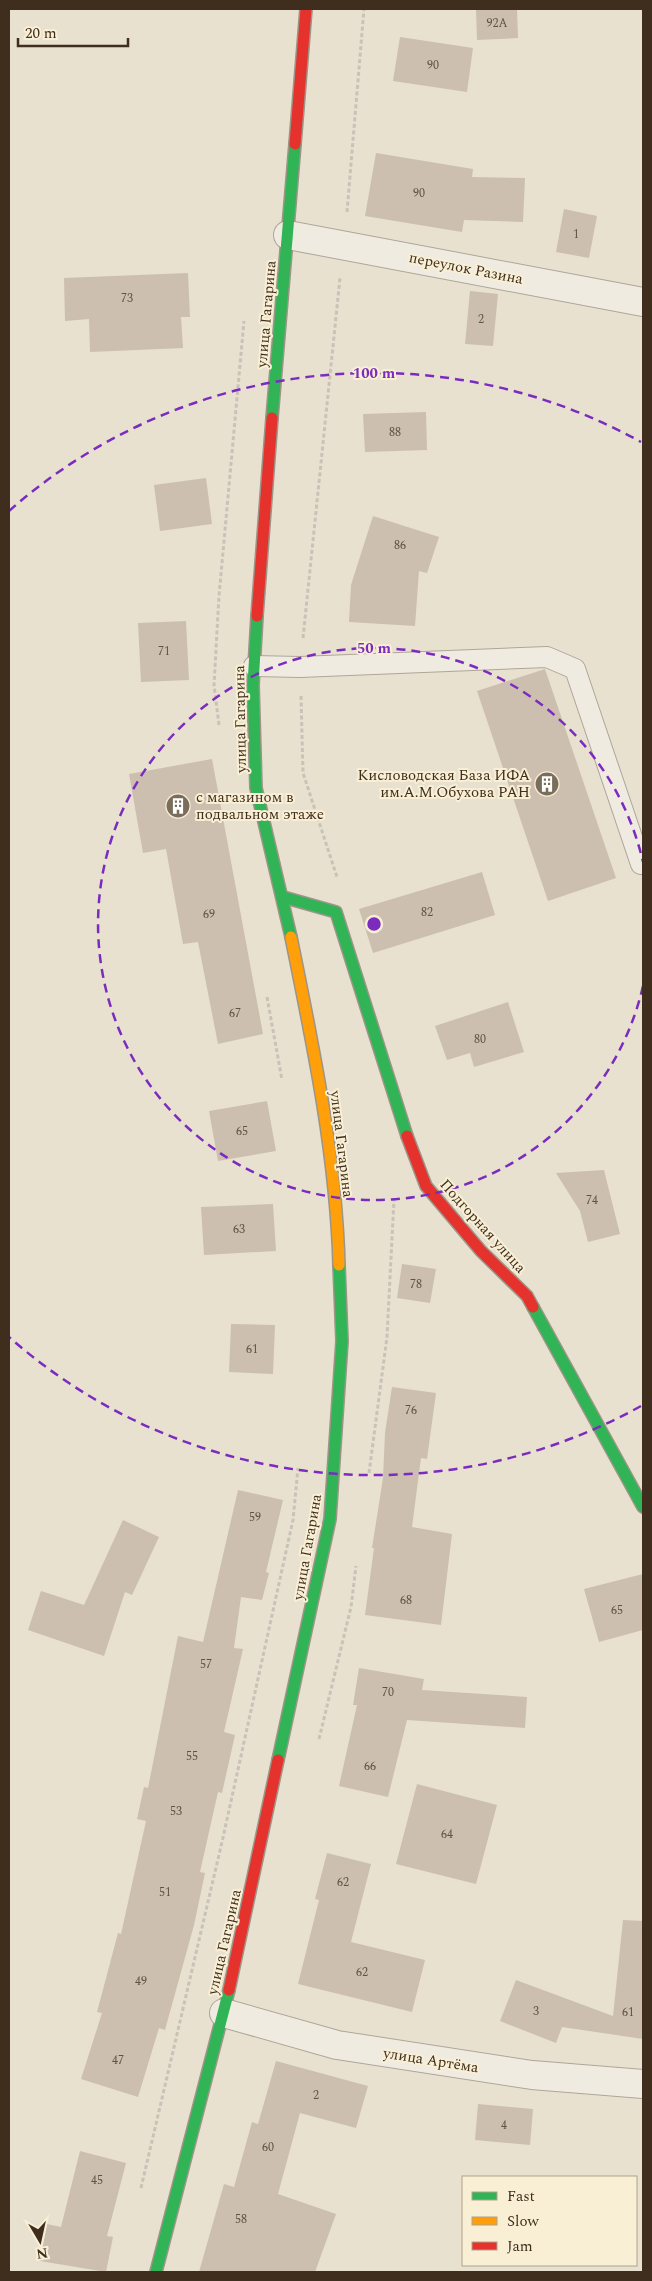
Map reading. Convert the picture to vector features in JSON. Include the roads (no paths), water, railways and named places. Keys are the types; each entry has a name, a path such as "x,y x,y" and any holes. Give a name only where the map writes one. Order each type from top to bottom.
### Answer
{"street":[{"name":"улица Гагарина","path":"156,2272 224,2013 330,1519 342,1341 339,1251 328,1140 314,1051 283,898 256,788 254,666 262,528 306,9"},
{"name":"переулок Разина","path":"288,235 643,302"},
{"name":"Подгорная улица","path":"283,898 336,912 398,1113 426,1186 481,1251 527,1296 643,1507"},
{"name":"улица Артёма","path":"224,2013 337,2045 532,2075 643,2084"}],"lane":[{"path":"254,666 547,657 575,669 641,864"}],"place":[{"name":"Кисловодская База ИФА им.А.М.Обухова РАН","path":"547,784"},
{"name":"с магазином в подвальном этаже","path":"178,806"}]}
